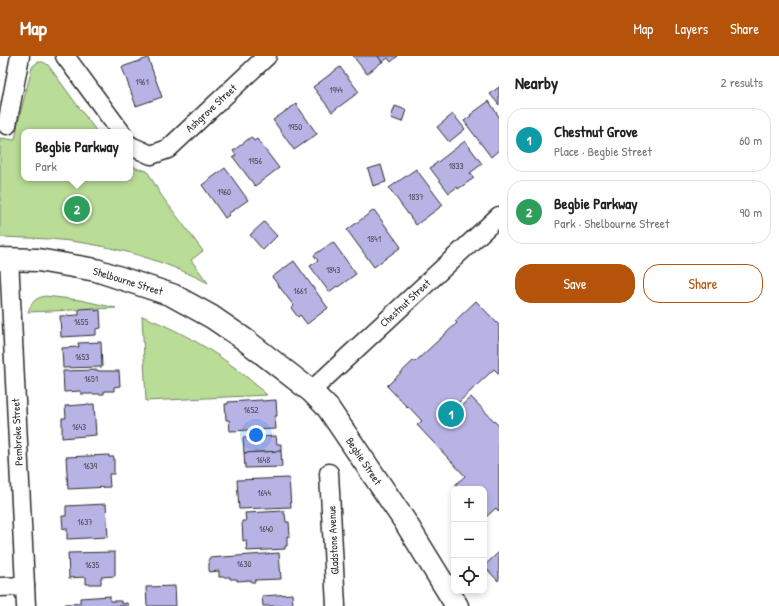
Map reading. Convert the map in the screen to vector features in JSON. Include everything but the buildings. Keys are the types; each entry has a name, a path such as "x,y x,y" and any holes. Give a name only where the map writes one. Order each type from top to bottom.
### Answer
{"main road":[{"name":"Shelbourne Street","path":"4,259 38,260 96,270 172,295 212,317 244,339"},
{"name":"Begbie Street","path":"244,339 311,391 328,408 391,500 457,606"}],"street":[{"path":"7,125 20,56"},
{"path":"65,56 118,129"},
{"name":"Ashgrove Street","path":"133,147 151,155 168,148 267,56"},
{"name":"Chestnut Street","path":"311,391 499,216"},
{"name":"Pembroke Street","path":"4,259 26,606"},
{"name":"Gladstone Avenue","path":"329,473 336,606"},
{"path":"0,588 25,586"}],"green space":[{"path":"38,62 43,62 48,65 95,129 21,129 21,181 133,181 133,166 136,168 147,171 161,195 203,251 191,260 208,283 175,268 141,256 106,247 61,240 0,237 0,138 15,140 18,122 33,66"},
{"path":"45,296 80,300 116,308 28,312 34,301"},
{"path":"142,316 176,331 224,359 267,395 146,401"}],"place":[{"name":"Begbie Parkway","path":"77,209"},
{"name":"Chestnut Grove","path":"451,414"}]}
